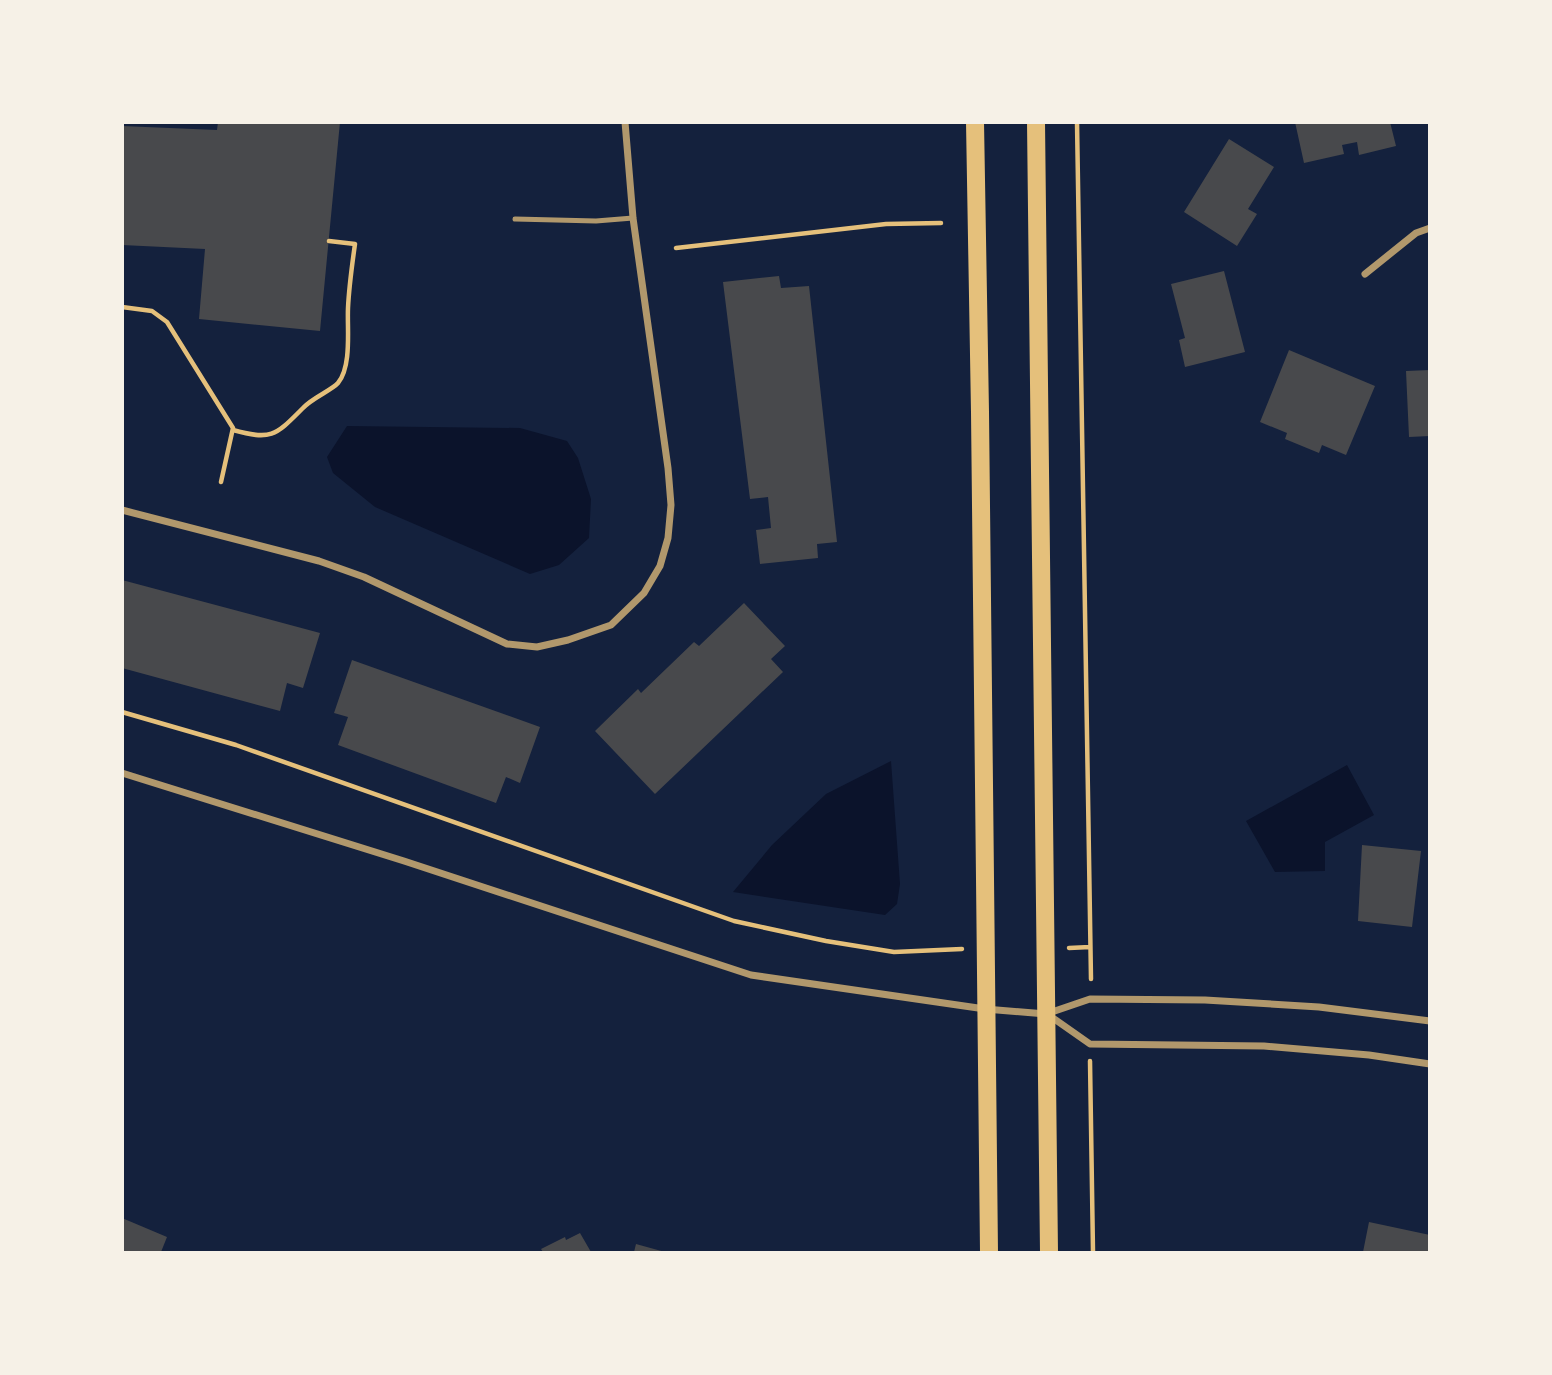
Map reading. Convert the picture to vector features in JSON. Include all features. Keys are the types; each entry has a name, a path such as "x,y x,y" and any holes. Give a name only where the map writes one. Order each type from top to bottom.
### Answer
{"main road":[{"path":"975,122 989,1252"},
{"path":"1036,122 1049,1252"}],"street":[{"path":"122,510 319,561 364,577 508,645 537,647 568,640 611,625 645,593 660,566 668,538 671,505 633,218 625,122"},
{"path":"1365,274 1416,233 1430,228"},
{"path":"122,773 404,861 751,975 985,1009 1046,1014 1090,999 1205,1000 1319,1007 1430,1021"},
{"path":"1046,1014 1090,1044 1264,1045 1430,1064"}],"lane":[{"path":"515,219 596,221 633,218"}],"path":[{"path":"1077,122 1091,972"},
{"path":"676,248 886,224 941,223"},
{"path":"233,430 265,436 279,432 306,404 338,384 344,369 348,342 348,307 355,244 329,241"},
{"path":"122,307 152,311 167,322 233,430 221,482"},
{"path":"122,712 236,745 734,921 826,941 894,952 932,949"},
{"path":"1090,1070 1093,1252"}],"water":[{"path":"347,426 520,428 567,441 578,458 591,499 589,538 559,565 530,574 375,507 333,473 327,457"},
{"path":"891,761 900,884 897,904 885,915 733,892 772,845 826,794"},
{"path":"1347,765 1374,815 1325,842 1325,871 1275,872 1246,821"}],"building":[{"path":"218,122 340,122 320,331 199,319 205,249 122,245 122,126 217,130"},
{"path":"1295,122 1390,122 1396,146 1359,155 1357,142 1342,145 1344,154 1304,163"},
{"path":"1229,139 1274,167 1248,209 1257,214 1237,246 1184,212"},
{"path":"1224,271 1245,352 1185,367 1179,340 1185,338 1171,284"},
{"path":"779,276 781,288 809,286 837,542 817,544 818,558 760,564 756,530 771,528 768,497 750,499 723,282"},
{"path":"1289,350 1375,386 1346,455 1322,445 1319,453 1285,439 1287,433 1260,422"},
{"path":"1430,370 1430,436 1409,437 1406,371"},
{"path":"122,580 320,633 303,688 287,683 280,711 122,668"},
{"path":"744,603 785,646 771,659 783,672 655,794 595,731 638,689 641,693 694,642 699,646"},
{"path":"352,660 540,727 520,783 506,777 496,803 338,745 348,717 334,713"},
{"path":"1362,845 1421,851 1412,927 1358,921"},
{"path":"122,1218 167,1237 161,1252 122,1252"},
{"path":"1369,1222 1430,1235 1430,1252 1363,1252"},
{"path":"580,1233 591,1252 543,1252 541,1249 565,1237 566,1240"},
{"path":"636,1244 665,1252 634,1252"}]}
